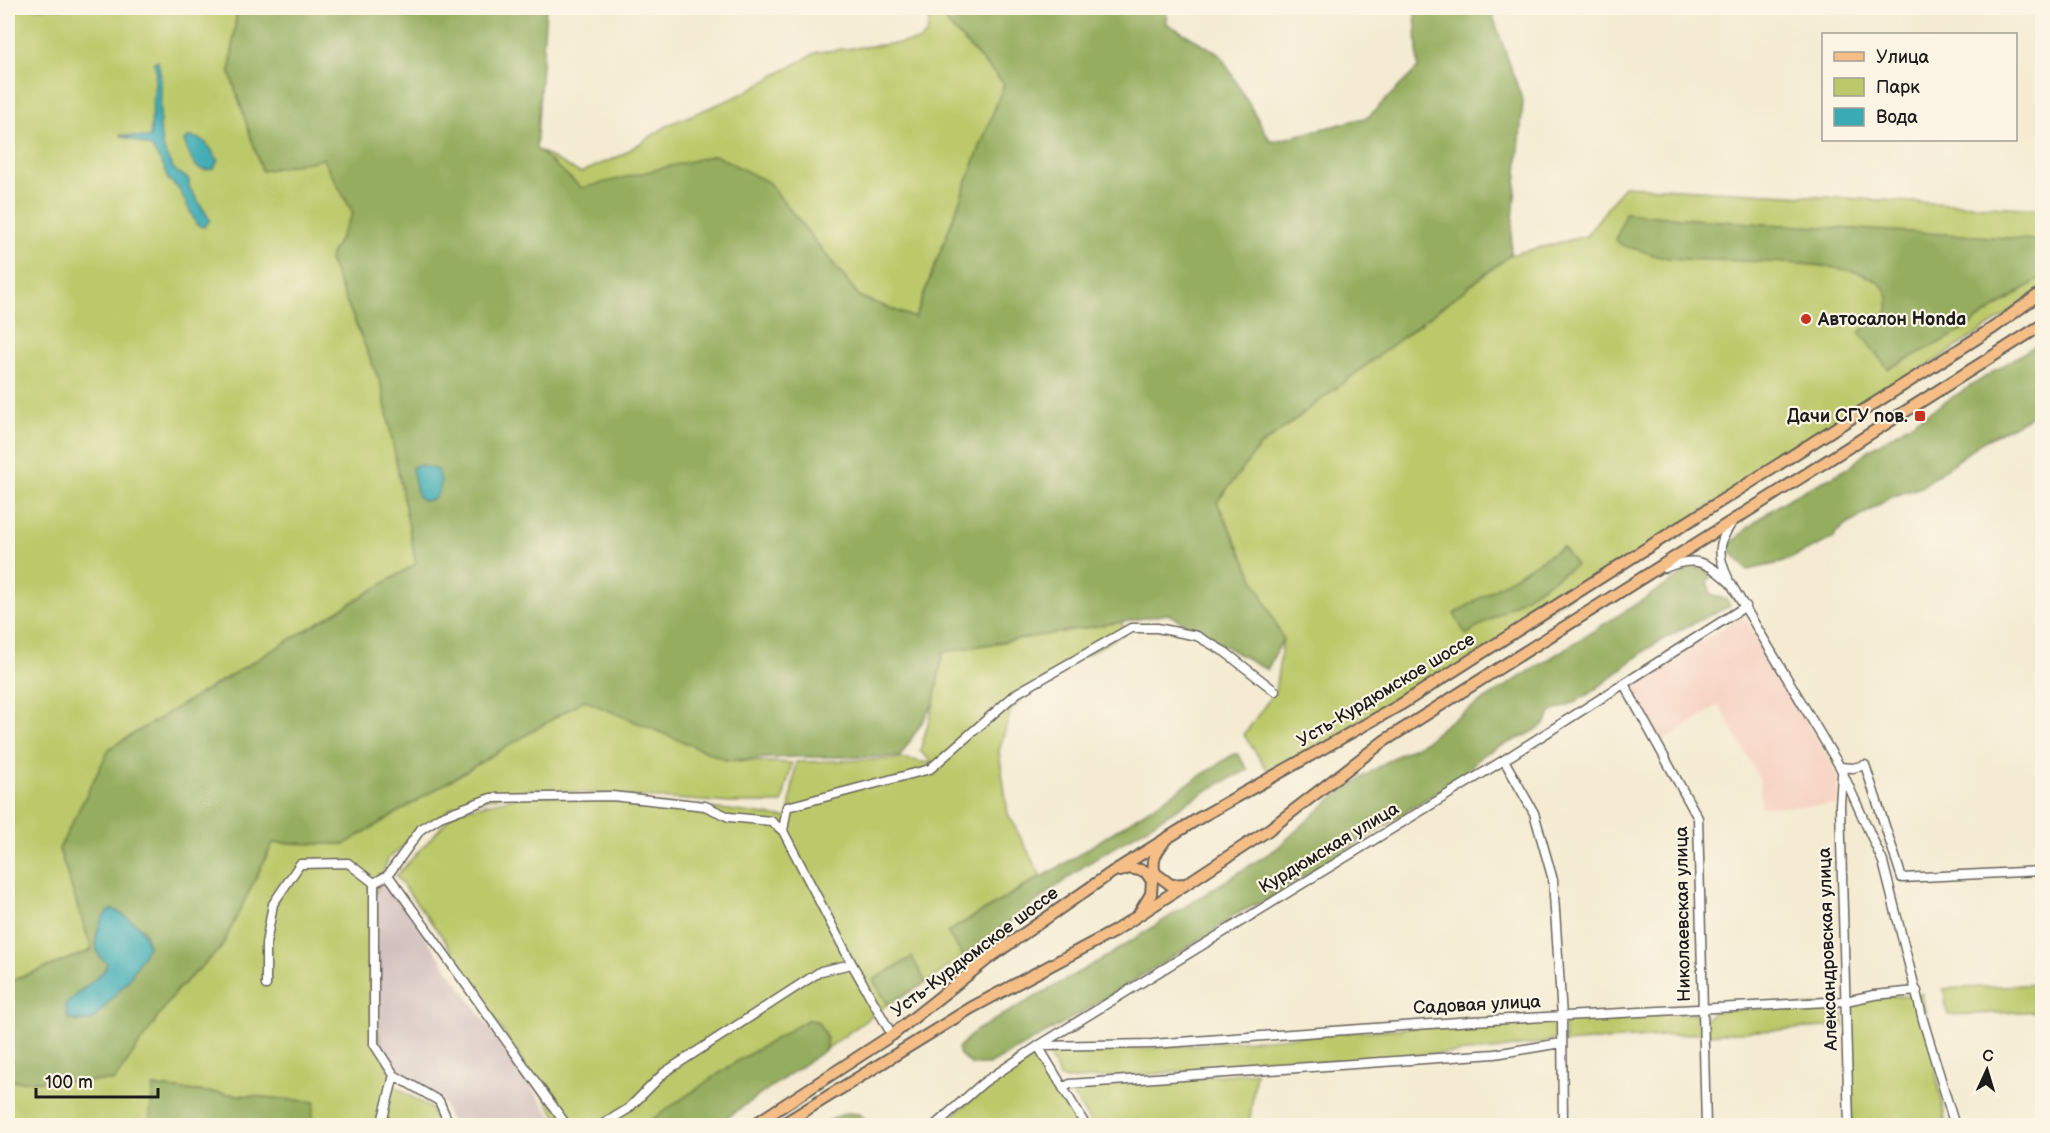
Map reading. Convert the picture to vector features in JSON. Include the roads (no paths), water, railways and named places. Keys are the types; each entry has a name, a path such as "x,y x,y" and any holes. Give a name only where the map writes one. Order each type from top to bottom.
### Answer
{"main road":[{"name":"Усть-Курдюмское шоссе","path":"752,1125 892,1035 989,958 1111,873 1168,837 1410,698 1965,346 2043,292"},
{"name":"Усть-Курдюмское шоссе","path":"780,1125 906,1046 1113,932 1267,831 1384,741 2043,325"},
{"path":"1168,837 1155,854 1153,862 1155,873 1171,885 1188,883"},
{"path":"1111,873 1129,868 1145,871 1149,876 1152,881 1151,894 1139,915"}],"street":[{"path":"1735,519 1723,536 1719,550 1721,562 1731,584 1841,770 1883,862 1923,1020 1954,1125"},
{"path":"1640,579 1676,563 1696,560 1714,567 1731,584"},
{"name":"Курдюмская улица","path":"934,1125 983,1083 1038,1046 1504,760 1746,606"},
{"path":"783,831 787,807 930,769 1017,693 1131,628 1157,628 1197,636 1224,652 1275,691"},
{"name":"Николаевская улица","path":"1624,684 1698,818 1706,1125"},
{"path":"1504,760 1534,813 1550,864 1562,1017 1563,1125"},
{"path":"1841,770 1865,765 1902,879 2043,871"},
{"name":"Александровская улица","path":"1841,770 1849,1125"},
{"path":"374,883 388,875 422,829 440,817 491,798 612,796 705,806 729,817 771,821 783,831 852,964 892,1035"},
{"path":"266,985 267,944 273,904 300,864 348,863 374,883"},
{"path":"388,875 567,1125"},
{"path":"374,883 374,1044 394,1075 439,1101 450,1125"},
{"path":"600,1125 628,1109 665,1072 821,971 852,964"},
{"name":"Садовая улица","path":"1038,1046 1152,1044 1702,1008 1846,1001 1874,994 1917,991"},
{"path":"1063,1088 1070,1084 1495,1054 1561,1043"},
{"path":"1038,1046 1086,1125"},
{"path":"381,1125 394,1075"}],"water":[{"path":"158,61 162,142 174,169 189,180 189,187 210,220 204,227 197,225 179,189 168,179 163,165 151,147 120,135 150,138 156,70 154,62"},
{"path":"189,137 200,139 210,147 218,160 214,168 201,169 193,163 184,141"},
{"path":"418,465 438,470 440,485 434,499 424,501 418,496 412,468"},
{"path":"113,909 140,927 148,946 130,978 92,1021 69,1020 65,1005 105,970 107,963 97,951 96,937 100,923"}],"place":[{"name":"Автосалон Honda","path":"1806,319"},
{"name":"Дачи СГУ пов.","path":"1920,416"}]}
